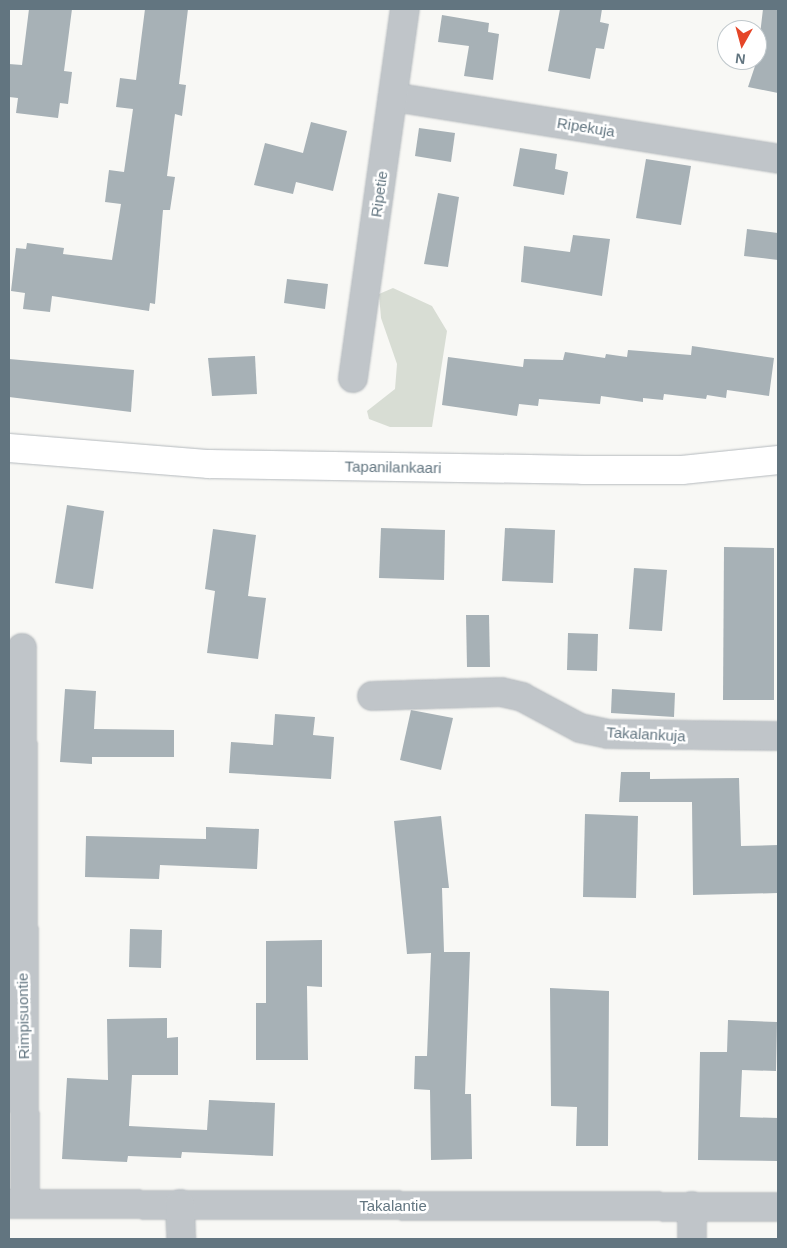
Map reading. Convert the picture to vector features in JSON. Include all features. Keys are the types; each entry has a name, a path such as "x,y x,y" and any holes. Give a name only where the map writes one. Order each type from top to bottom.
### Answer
{"main road":[{"name":"Tapanilankaari","path":"9,448 209,464 555,470 682,470 778,460"}],"street":[{"name":"Ripetie","path":"353,378 405,9"},
{"name":"Ripekuja","path":"393,97 778,159"},
{"name":"Rimpisuontie","path":"17,1204 15,920 22,648"},
{"name":"Takalankuja","path":"372,696 480,690 522,698 580,728 608,734 778,736"},
{"name":"Takalantie","path":"17,1204 778,1207"},
{"path":"180,1204 181,1239"},
{"path":"692,1206 692,1239"}],"shaded area":[{"path":"393,288 432,306 447,331 432,427 390,427 369,419 367,411 395,389 397,364 381,318 379,294"}],"building":[{"path":"29,9 72,9 64,71 72,72 68,104 60,103 58,118 16,113 18,98 9,97 9,64 22,65"},
{"path":"145,9 188,9 179,84 186,85 182,116 175,114 167,176 175,177 170,210 163,210 155,304 150,303 149,311 52,296 50,312 23,309 25,293 11,291 16,248 26,249 27,243 64,248 63,254 112,260 121,204 105,202 109,170 124,172 133,109 116,107 120,78 136,80"},
{"path":"560,9 602,9 600,22 609,24 604,49 596,48 590,79 548,71"},
{"path":"763,9 778,9 778,93 748,87 754,70 767,70 767,20 762,20"},
{"path":"442,15 489,23 488,32 499,34 493,80 464,76 469,46 438,42"},
{"path":"311,122 347,131 333,191 296,182 293,194 254,185 265,143 303,153"},
{"path":"419,128 455,133 451,162 415,156"},
{"path":"520,148 557,154 555,169 568,172 564,195 513,186"},
{"path":"646,159 691,166 681,225 636,218"},
{"path":"438,193 459,197 448,267 424,264"},
{"path":"747,229 778,233 778,260 744,256"},
{"path":"573,235 610,239 602,296 521,282 524,246 570,252"},
{"path":"287,279 328,284 325,309 284,303"},
{"path":"692,346 774,358 769,396 727,390 726,398 707,395 706,399 664,394 663,400 643,398 643,402 601,396 600,404 539,399 538,406 519,404 517,416 442,405 448,357 523,367 524,359 563,360 565,352 605,358 606,354 627,357 628,350 691,355"},
{"path":"255,356 257,394 212,396 208,358"},
{"path":"9,359 134,370 131,412 9,397"},
{"path":"67,505 104,511 93,589 55,583"},
{"path":"381,528 445,530 444,580 379,578"},
{"path":"505,528 555,530 553,583 502,581"},
{"path":"213,529 256,535 248,596 266,598 258,659 207,653 215,591 205,589"},
{"path":"724,547 774,548 774,700 723,700"},
{"path":"634,568 667,570 662,631 629,629"},
{"path":"466,615 489,615 490,667 467,667"},
{"path":"568,633 598,634 597,671 567,670"},
{"path":"65,689 96,691 94,729 174,730 174,757 92,757 92,764 60,762"},
{"path":"612,689 675,693 674,717 611,713"},
{"path":"411,710 453,718 441,770 400,760"},
{"path":"275,714 315,717 313,735 334,737 331,779 229,773 231,742 273,745"},
{"path":"621,772 650,772 650,779 739,778 741,846 778,845 778,893 693,895 692,802 619,802"},
{"path":"585,814 638,816 636,898 583,897"},
{"path":"441,816 449,888 442,888 444,952 470,952 465,1094 471,1094 472,1159 431,1160 430,1090 414,1089 415,1056 427,1056 431,953 407,954 394,821"},
{"path":"206,827 259,829 257,869 160,865 159,879 85,877 86,836 206,839"},
{"path":"130,929 162,930 161,968 129,967"},
{"path":"322,940 322,987 307,986 308,1060 256,1060 256,1003 266,1003 266,941"},
{"path":"550,988 609,991 608,1146 576,1146 577,1107 551,1106"},
{"path":"167,1018 167,1038 178,1037 178,1075 132,1075 129,1126 207,1130 209,1100 275,1103 273,1156 182,1152 181,1158 128,1156 127,1162 62,1159 67,1078 108,1080 107,1019"},
{"path":"728,1020 777,1022 776,1071 742,1070 740,1117 778,1118 778,1161 698,1160 700,1052 727,1052"}]}
